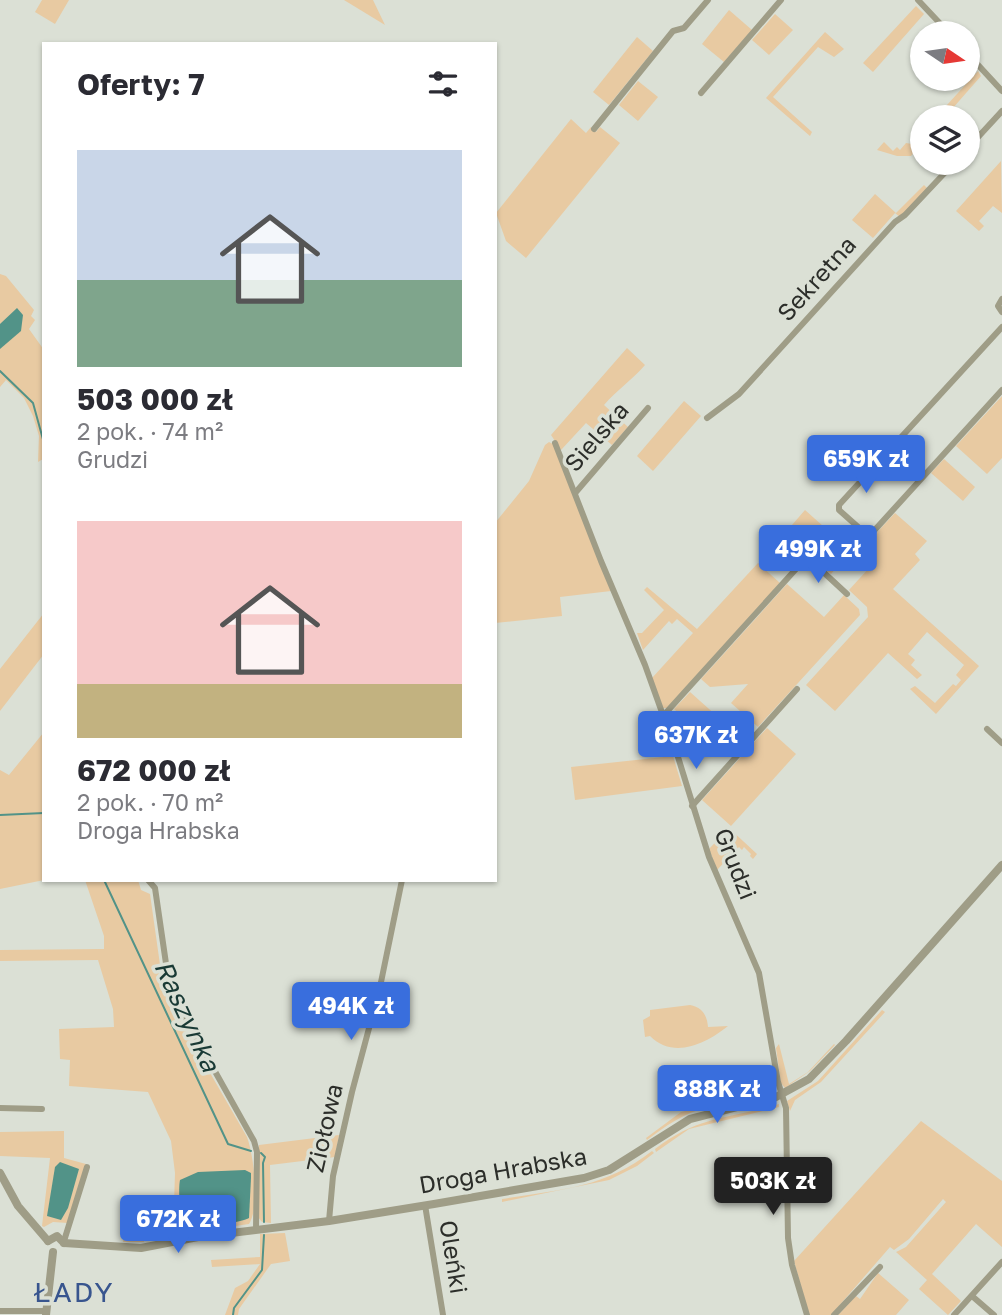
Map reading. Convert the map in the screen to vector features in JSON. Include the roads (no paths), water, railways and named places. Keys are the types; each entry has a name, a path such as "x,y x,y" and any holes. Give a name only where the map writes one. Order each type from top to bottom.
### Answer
{"street":[{"path":"594,129 673,31 684,28 708,0"},
{"path":"701,93 781,0"},
{"path":"918,0 938,21"},
{"path":"980,67 1002,91"},
{"path":"980,135 1002,111"},
{"name":"Sekretna","path":"707,418 738,394 895,222 943,175"},
{"path":"1002,299 998,306 1002,312"},
{"path":"1002,327 839,505 838,510 866,534 872,533 1002,390"},
{"name":"Sielska","path":"576,492 648,408"},
{"name":"Grudzi","path":"555,443 645,665 709,857 759,973 787,1110 788,1238 792,1265 807,1315"},
{"path":"663,716 815,548"},
{"path":"807,557 847,594"},
{"path":"692,806 797,689"},
{"path":"987,729 1002,743"},
{"name":"Droga Hrabska","path":"64,1242 141,1248 186,1238 329,1221 600,1174 625,1162 670,1129 690,1118 782,1095 805,1082 821,1069 1002,865"},
{"path":"150,882 155,888 170,991 254,1141 257,1152 256,1229"},
{"name":"Ziołowa","path":"329,1221 333,1176 377,998 402,882"},
{"path":"0,1108 42,1109"},
{"path":"53,1252 61,1251 68,1234 87,1167"},
{"path":"0,1173 5,1192 48,1241 48,1247 53,1252"},
{"name":"Oleńki","path":"425,1205 443,1315"},
{"path":"48,1241 57,1236 64,1242"},
{"path":"0,1311 46,1313 53,1252"},
{"path":"954,1315 1001,1264"},
{"path":"834,1315 880,1267"},
{"path":"972,1296 994,1315"}],"water":[{"path":"17,308 23,315 21,331 0,349 0,324"},
{"path":"60,1162 79,1169 68,1208 61,1220 47,1216 55,1167"},
{"path":"245,1170 251,1173 249,1218 201,1228 186,1224 180,1205 180,1180 198,1172"}],"waterway":[{"name":"Raszynka","path":"0,371 33,403 42,436"},
{"path":"0,815 42,813"},
{"name":"Raszynka","path":"105,882 228,1144 251,1151"},
{"name":"Raszynka","path":"261,1153 265,1157 264,1222"},
{"name":"Raszynka","path":"233,1315 234,1308 262,1270 264,1235"}],"district":[{"name":"ŁADY","path":"74,1292"}]}
